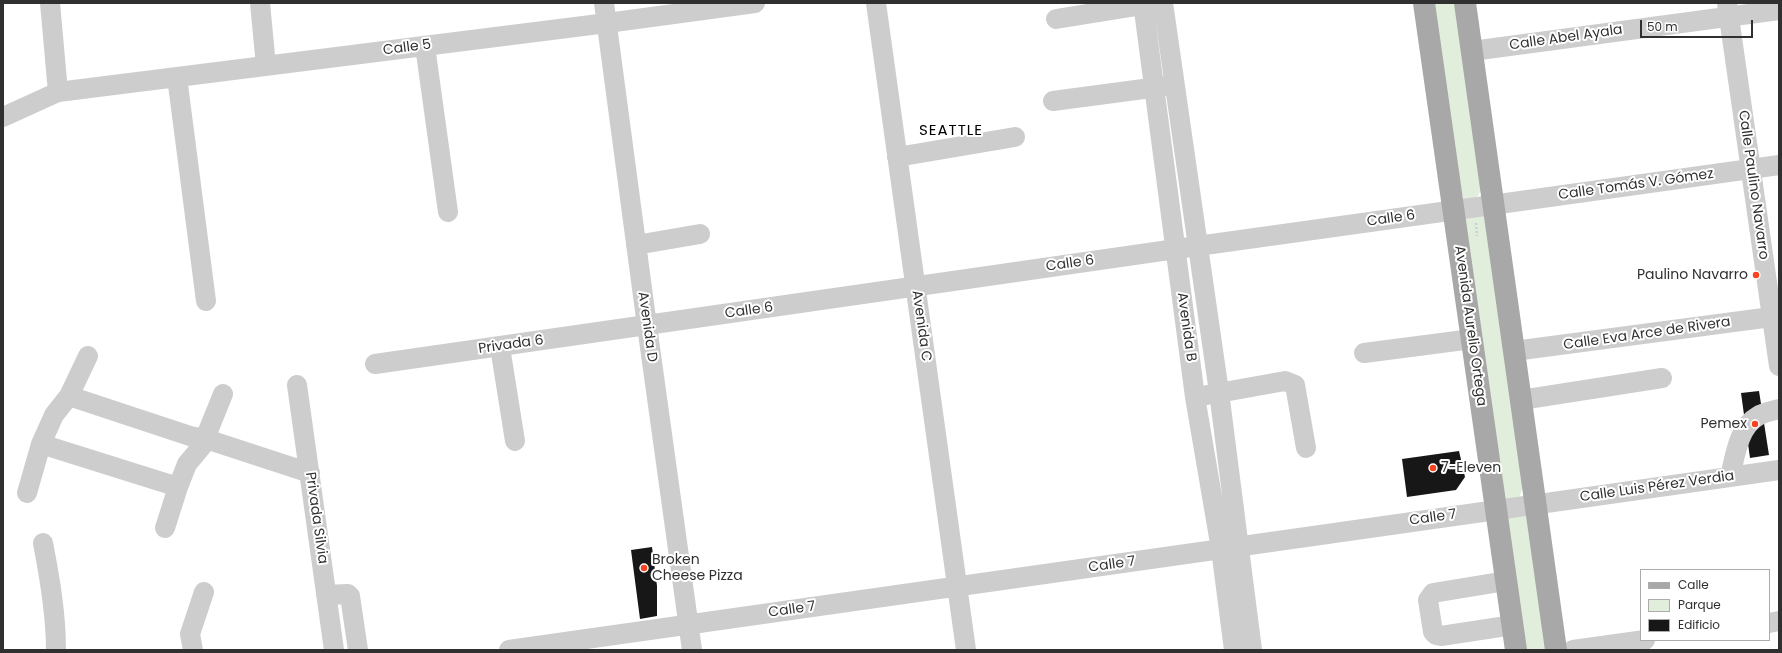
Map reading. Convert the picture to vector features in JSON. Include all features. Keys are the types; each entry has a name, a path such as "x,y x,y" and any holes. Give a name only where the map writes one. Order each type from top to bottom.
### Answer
{"main road":[{"name":"Avenida Aurelio Ortega","path":"1424,3 1516,650"},
{"path":"1465,3 1556,650"}],"street":[{"path":"50,3 58,92"},
{"path":"260,3 266,66"},
{"name":"Avenida D","path":"604,3 692,650"},
{"name":"Calle 5","path":"3,117 58,92 607,24 755,3"},
{"name":"Avenida C","path":"876,3 956,587 966,650"},
{"name":"Avenida B","path":"1163,3 1219,392 1230,548 1234,650"},
{"path":"1056,19 1143,4"},
{"name":"Avenida B","path":"1143,4 1195,397 1252,650"},
{"name":"Calle Abel Ayala","path":"1472,51 1728,10 1779,10"},
{"name":"Calle Paulino Navarro","path":"1728,10 1751,169 1775,317 1779,366"},
{"path":"425,46 448,212"},
{"path":"177,77 206,301"},
{"path":"1053,101 1175,85"},
{"path":"898,157 1015,137"},
{"name":"Calle Tomás V. Gómez","path":"1493,204 1779,165"},
{"name":"Calle 6","path":"647,326 1493,204"},
{"path":"636,245 700,234"},
{"name":"Calle Eva Arce de Rivera","path":"1514,351 1775,317"},
{"name":"Privada 6","path":"375,364 647,326"},
{"path":"1364,354 1472,338"},
{"path":"500,347 515,440"},
{"path":"27,493 41,444 54,415 69,396 88,356"},
{"path":"1521,400 1662,378"},
{"path":"1195,397 1284,382 1295,385 1306,448"},
{"name":"Privada Silvia","path":"297,385 334,650"},
{"path":"165,528 187,464 223,394"},
{"path":"69,396 311,480"},
{"path":"1730,477 1740,437 1748,425 1758,415 1779,409"},
{"path":"41,444 178,487"},
{"name":"Calle Luis Pérez Verdia","path":"1536,504 1779,470"},
{"name":"Calle 7","path":"509,650 1536,504"},
{"path":"43,543 52,587 56,650"},
{"path":"1506,582 1433,592 1428,600 1434,632 1436,635 1441,636 1512,625"},
{"path":"192,650 190,634 204,592"},
{"path":"326,596 348,594 358,650"},
{"path":"1573,650 1640,641"}],"green space":[{"path":"1425,3 1456,3 1481,190 1478,196 1464,203"},
{"path":"1484,214 1523,487 1519,498 1500,502 1456,218"},
{"path":"1497,511 1532,516 1553,650 1517,650"}],"building":[{"name":"Pemex","path":"1759,391 1769,455 1750,458 1741,393"},
{"name":"7-Eleven","path":"1459,451 1465,477 1456,490 1407,497 1402,459"},
{"name":"Broken Cheese Pizza","path":"652,547 657,586 657,616 640,619 631,550"}],"place":[{"name":"Paulino Navarro","path":"1756,275"},
{"name":"Pemex","path":"1755,424"},
{"name":"7-Eleven","path":"1433,468"},
{"name":"Broken Cheese Pizza","path":"644,568"}],"district":[{"name":"SEATTLE","path":"951,131"}]}
